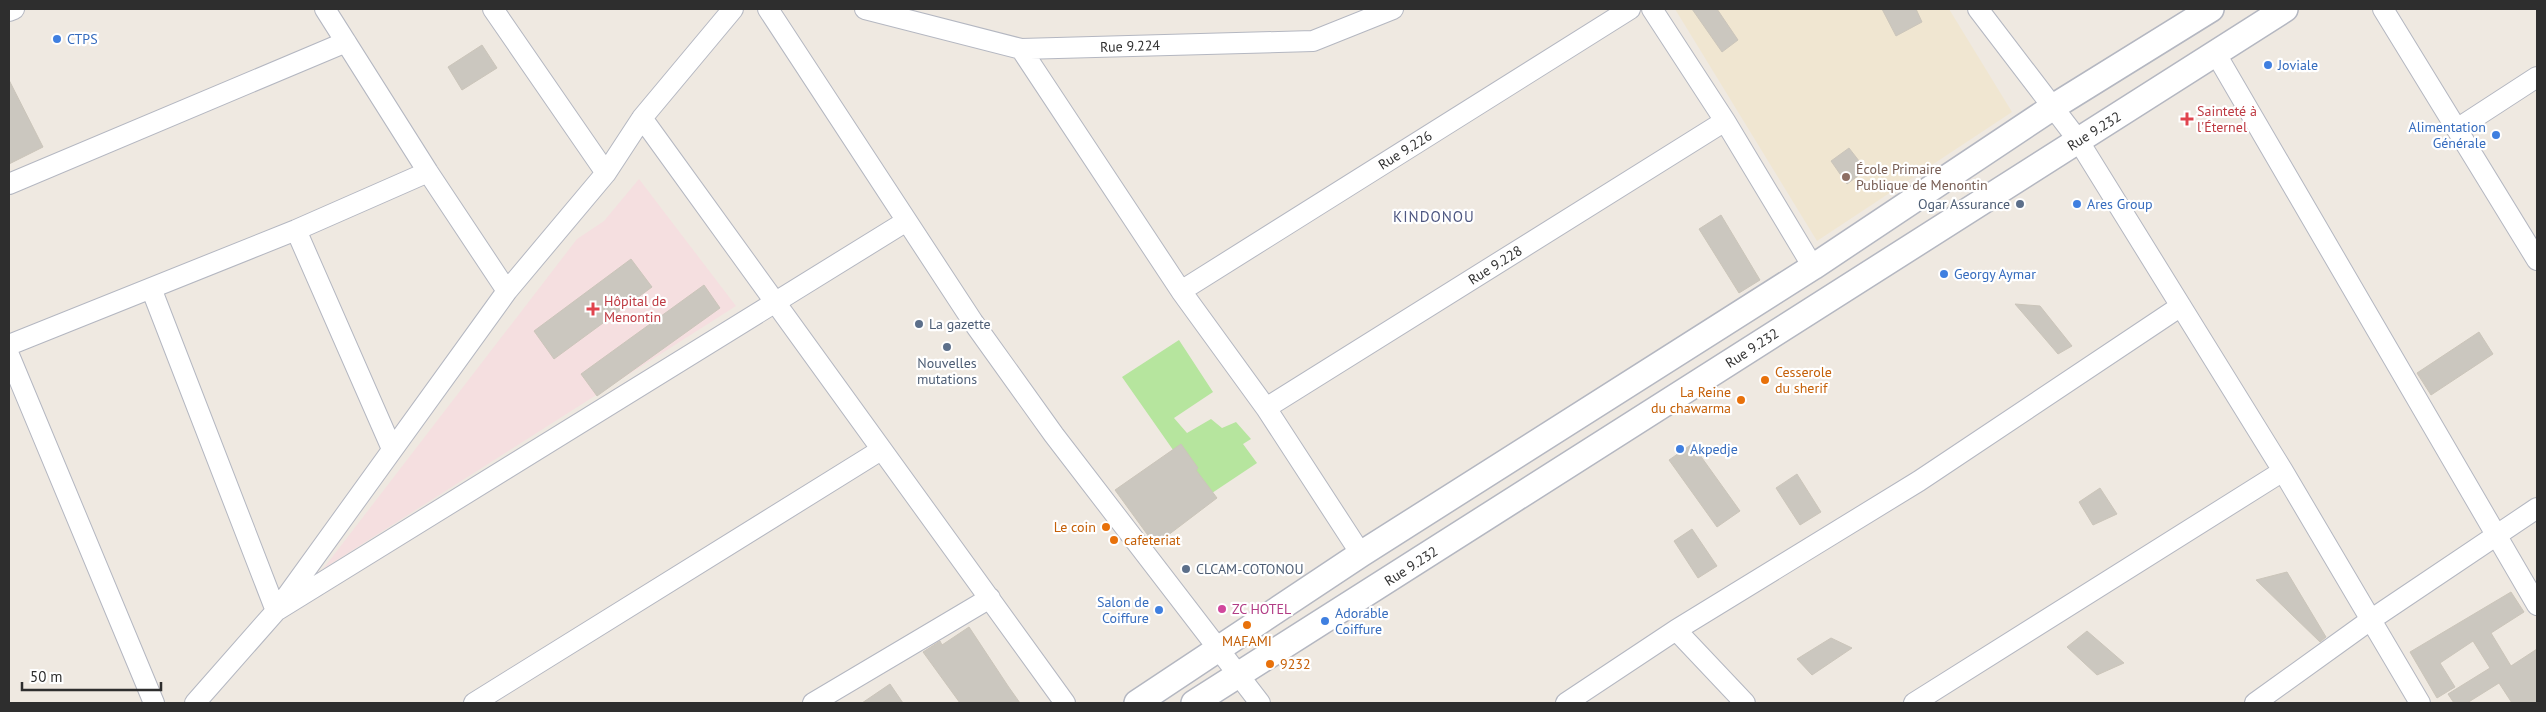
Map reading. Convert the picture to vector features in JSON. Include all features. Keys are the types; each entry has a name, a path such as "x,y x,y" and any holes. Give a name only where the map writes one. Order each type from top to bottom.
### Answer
{"street":[{"path":"9,11 14,9"},
{"path":"325,9 428,172 507,292"},
{"path":"493,9 606,174"},
{"path":"195,703 276,611 507,292 606,174 642,118 732,9"},
{"path":"768,9 905,222 973,322 1054,435 1217,650 1260,703"},
{"name":"Rue 9.224","path":"866,9 1020,49 1313,41 1393,9"},
{"name":"Rue 9.226","path":"1181,291 1630,9"},
{"path":"1652,9 1725,121 1813,267"},
{"path":"1978,9 2078,140 2283,471 2369,621 2420,703"},
{"path":"1137,703 1361,554 1813,267 2053,107 2211,9"},
{"name":"Rue 9.232","path":"1194,703 2285,9"},
{"path":"2382,9 2537,260"},
{"path":"9,184 346,42"},
{"path":"1020,49 1181,291 1266,408 1361,554"},
{"path":"2216,54 2537,605"},
{"path":"2457,129 2537,77"},
{"path":"642,118 1065,703"},
{"name":"Rue 9.228","path":"1266,408 1725,121"},
{"path":"9,345 296,230 428,172"},
{"path":"276,611 905,222"},
{"path":"296,230 392,449"},
{"path":"151,288 276,611"},
{"path":"1566,703 1676,630 1919,481 2181,306"},
{"path":"9,355 154,703"},
{"path":"474,703 881,450"},
{"path":"1914,703 2283,471"},
{"path":"2254,703 2369,621 2537,508"},
{"path":"813,703 990,598"},
{"path":"1676,630 1745,703"}],"shaded area":[{"name":"École Primaire Publique de Menontin","path":"1675,9 1949,9 2012,112 1817,241"},
{"path":"639,179 736,306 323,569 577,239 604,221"}],"green space":[{"path":"1179,340 1213,392 1174,418 1187,433 1211,419 1222,428 1236,422 1251,439 1243,444 1257,463 1206,497 1122,377"}],"building":[{"path":"1692,9 1717,9 1738,40 1722,52"},
{"path":"1882,9 1916,9 1922,22 1896,36"},
{"path":"482,45 497,68 462,90 448,67"},
{"path":"9,80 43,147 9,164"},
{"path":"1849,148 1866,170 1847,184 1831,161"},
{"path":"1721,215 1760,280 1739,293 1699,229"},
{"name":"Hôpital de Menontin","path":"631,259 652,287 554,359 534,331"},
{"path":"704,285 720,308 597,396 581,374"},
{"path":"2015,304 2040,306 2072,346 2058,354"},
{"path":"2479,332 2493,354 2431,395 2417,373"},
{"path":"1181,444 1198,468 1196,470 1217,498 1155,545 1115,490"},
{"path":"1692,444 1740,511 1717,527 1669,460"},
{"path":"1797,474 1821,512 1800,525 1776,488"},
{"path":"2100,488 2117,514 2093,525 2079,502"},
{"path":"1692,529 1717,566 1698,578 1674,541"},
{"path":"2287,572 2326,637 2320,642 2256,580"},
{"path":"2511,592 2524,612 2491,633 2511,666 2537,649 2537,703 2512,703 2499,683 2467,703 2454,703 2448,694 2490,668 2473,641 2440,663 2455,687 2437,698 2410,652"},
{"path":"969,627 1020,703 960,703 923,652 940,641 942,645"},
{"path":"2087,631 2124,663 2097,675 2067,647"},
{"path":"1831,638 1852,648 1812,675 1797,659"},
{"path":"890,684 903,703 862,703"}],"place":[{"name":"CTPS","path":"57,39"},
{"name":"Joviale","path":"2268,65"},
{"name":"Sainteté à l'Éternel","path":"2187,119"},
{"name":"Alimentation Générale","path":"2496,135"},
{"name":"École Primaire Publique de Menontin","path":"1846,177"},
{"name":"Ogar Assurance","path":"2020,204"},
{"name":"Ares Group","path":"2077,204"},
{"name":"Georgy Aymar","path":"1944,274"},
{"name":"Hôpital de Menontin","path":"593,309"},
{"name":"La gazette","path":"919,324"},
{"name":"Nouvelles mutations","path":"947,347"},
{"name":"Cesserole du sherif","path":"1765,380"},
{"name":"La Reine du chawarma","path":"1741,400"},
{"name":"Akpedje","path":"1680,449"},
{"name":"Le coin","path":"1106,527"},
{"name":"cafeteriat","path":"1114,540"},
{"name":"CLCAM-COTONOU","path":"1186,569"},
{"name":"ZC HOTEL","path":"1222,609"},
{"name":"Salon de Coiffure","path":"1159,610"},
{"name":"Adorable Coiffure","path":"1325,621"},
{"name":"MAFAMI","path":"1247,625"},
{"name":"9232","path":"1270,664"}],"district":[{"name":"KINDONOU","path":"1434,217"}]}
